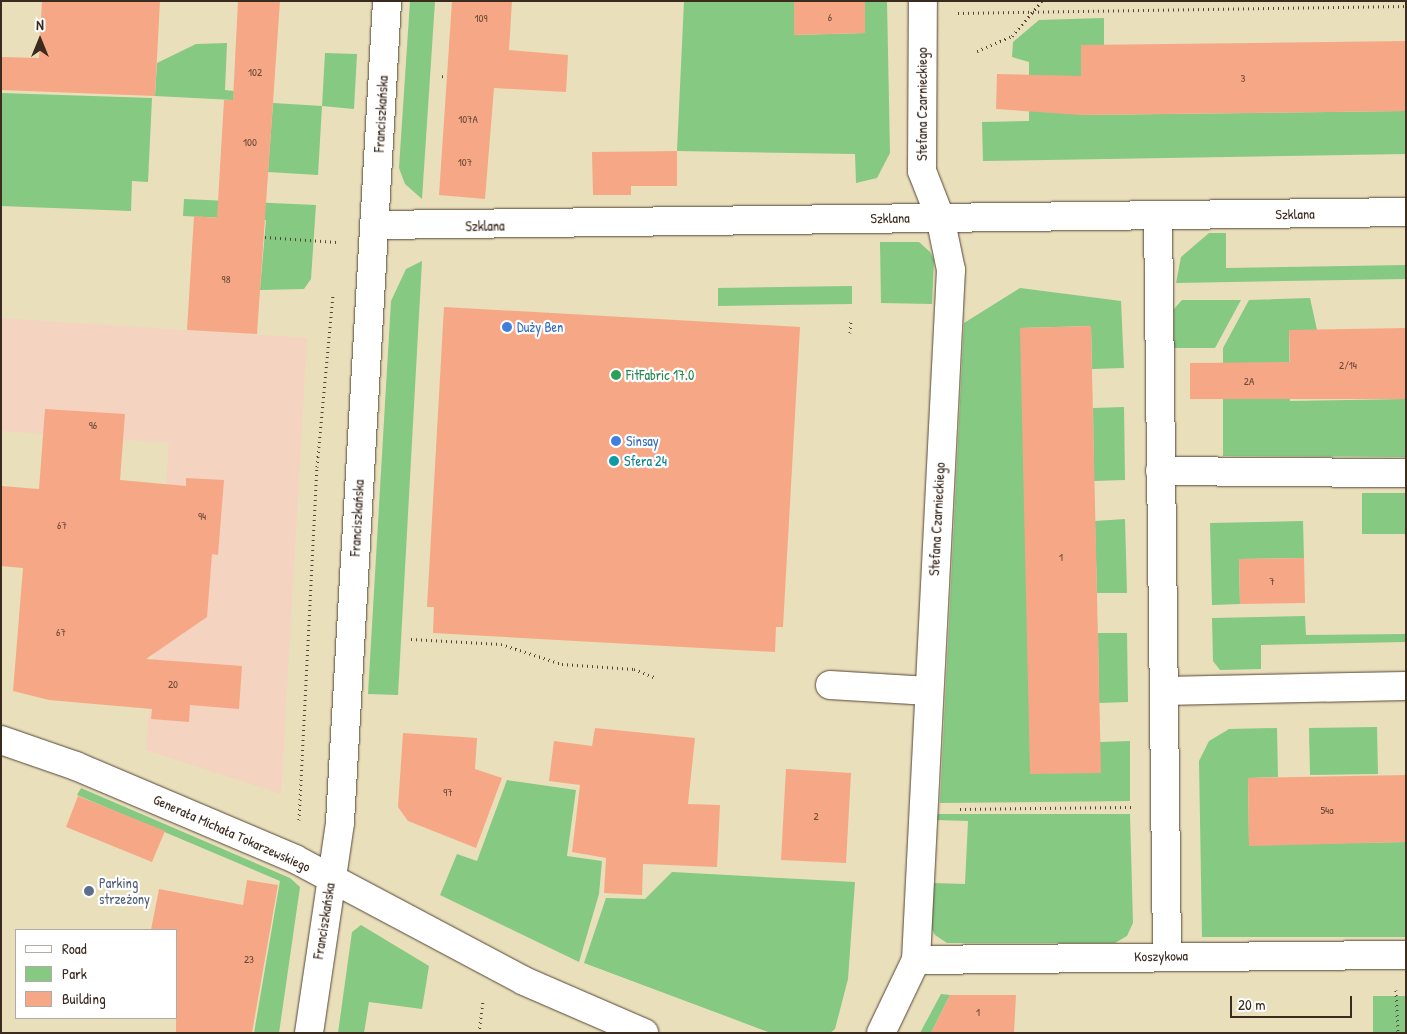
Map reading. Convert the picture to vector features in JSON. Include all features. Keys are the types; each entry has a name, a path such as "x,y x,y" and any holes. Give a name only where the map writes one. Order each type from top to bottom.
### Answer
{"street":[{"name":"Franciszkańska","path":"308,1033 340,822 387,1"},
{"name":"Stefana Czarnieckiego","path":"881,1033 916,960 951,270 940,217 922,171 923,7"},
{"name":"Szklana","path":"375,224 1406,212"},
{"path":"1158,216 1167,956"},
{"path":"1160,471 1406,473"},
{"path":"830,685 929,691"},
{"path":"1164,691 1406,686"},
{"name":"Generała Michała Tokarzewskiego","path":"1,740 76,766 331,878 524,981 644,1033"},
{"name":"Koszykowa","path":"916,960 1399,955"}],"path":[{"path":"977,51 1012,36 1036,11 1042,1"},
{"path":"923,7 1036,11 1406,6"},
{"path":"442,76 447,77"},
{"path":"265,237 341,242"},
{"path":"299,820 317,467 330,304 336,286"},
{"path":"850,333 851,319"},
{"path":"411,639 501,644 562,664 634,669 654,677"},
{"path":"924,810 1164,806"},
{"path":"1398,1033 1399,955"},
{"path":"479,1033 484,992"}],"shaded area":[{"path":"1,318 307,338 281,794 146,750 169,443 1,431"}],"green space":[{"path":"410,1 435,1 422,199 405,184 399,168"},
{"path":"684,1 794,1 795,35 865,33 865,1 887,1 890,153 877,178 856,183 855,154 677,151"},
{"path":"1104,18 1104,45 1081,45 1082,115 1406,111 1406,154 983,161 982,122 1029,121 1029,62 1012,57 1013,42 1039,20"},
{"path":"227,43 225,90 234,91 233,100 155,96 157,63 196,44"},
{"path":"325,53 357,54 354,109 322,106"},
{"path":"1,93 152,98 148,182 132,181 131,211 1,206"},
{"path":"273,103 322,106 318,175 268,172"},
{"path":"184,199 316,205 311,279 304,289 260,290 266,220 183,216"},
{"path":"1209,233 1226,233 1226,268 1406,265 1406,279 1176,283 1181,257"},
{"path":"880,242 919,242 930,252 934,260 932,304 881,303"},
{"path":"422,261 398,695 368,694 391,301 406,269"},
{"path":"852,286 852,304 718,306 718,288"},
{"path":"1020,288 1121,301 1124,368 1092,369 1091,326 1020,328 1100,742 1130,741 1130,801 940,803 964,323"},
{"path":"1310,298 1317,330 1289,331 1290,401 1406,399 1406,457 1223,456 1223,348 1249,300","holes":["1232,363 1265,363 1265,398 1232,399"]},
{"path":"1182,300 1241,300 1215,348 1174,348 1174,309"},
{"path":"1124,407 1125,480 1094,481 1093,408"},
{"path":"1362,493 1406,493 1406,534 1362,534"},
{"path":"1125,519 1127,593 1097,593 1095,521"},
{"path":"1303,521 1304,558 1239,559 1240,604 1212,605 1210,523"},
{"path":"1305,616 1306,635 1406,634 1406,642 1261,645 1261,669 1220,670 1213,661 1212,618"},
{"path":"1098,633 1127,633 1128,702 1099,703"},
{"path":"1377,727 1378,774 1310,775 1309,728"},
{"path":"1277,728 1278,777 1248,778 1249,845 1406,842 1406,937 1202,937 1199,761 1209,741 1229,729"},
{"path":"507,780 576,790 567,856 602,861 599,894 579,962 440,895 457,854 477,861"},
{"path":"81,788 290,878 300,887 279,1033 254,1033 280,881 77,795"},
{"path":"937,814 1130,814 1133,923 1127,936 1115,943 947,943 935,935 929,923 933,883 965,884 968,821 936,820"},
{"path":"672,872 855,882 848,979 835,1029 830,1033 771,1033 584,963 606,898 645,899"},
{"path":"361,925 429,966 422,1009 369,1002 364,1033 338,1033 352,932"},
{"path":"941,994 950,995 931,1033 920,1033"},
{"path":"1373,996 1406,996 1406,1033 1373,1033"}],"building":[{"path":"42,1 160,1 155,96 1,90 1,57 39,58"},
{"path":"238,1 280,1 257,334 187,330 194,216 217,218 224,100 233,100"},
{"path":"452,1 512,1 509,50 568,55 566,92 494,88 485,199 439,195"},
{"path":"794,1 865,1 865,33 794,35"},
{"path":"1406,41 1406,111 1081,115 996,109 997,74 1081,76 1081,45"},
{"path":"677,151 677,186 631,186 631,195 593,195 592,152"},
{"name":"Sfera 24","path":"444,307 800,327 783,627 776,627 775,652 433,633 434,607 427,607"},
{"path":"1091,326 1101,773 1030,774 1020,328"},
{"path":"1406,328 1406,399 1190,399 1190,363 1290,362 1289,330"},
{"path":"45,409 125,414 120,480 186,486 186,478 224,480 218,555 212,554 207,617 146,659 242,666 239,709 190,705 189,722 151,719 152,709 49,700 13,691 23,568 1,566 1,486 39,489"},
{"path":"1304,558 1305,603 1240,604 1239,559"},
{"path":"595,728 695,738 688,804 720,805 717,867 643,864 642,895 604,893 606,858 572,852 580,785 549,781 554,741 592,746"},
{"path":"403,733 477,738 475,769 502,778 476,848 408,821 398,807"},
{"path":"786,769 851,773 846,863 781,860"},
{"path":"1406,775 1406,842 1249,846 1248,778"},
{"path":"78,796 165,831 152,862 66,827"},
{"path":"247,880 278,885 252,1033 176,1033 176,1019 178,1019 178,929 151,929 159,889 243,905"},
{"path":"950,995 1016,995 1014,1033 931,1033"}],"place":[{"name":"Duży Ben","path":"507,327"},
{"name":"FitFabric 17.0","path":"616,375"},
{"name":"Sinsay","path":"616,441"},
{"name":"Sfera 24","path":"614,461"},
{"name":"Parking strzeżony","path":"89,891"}]}
